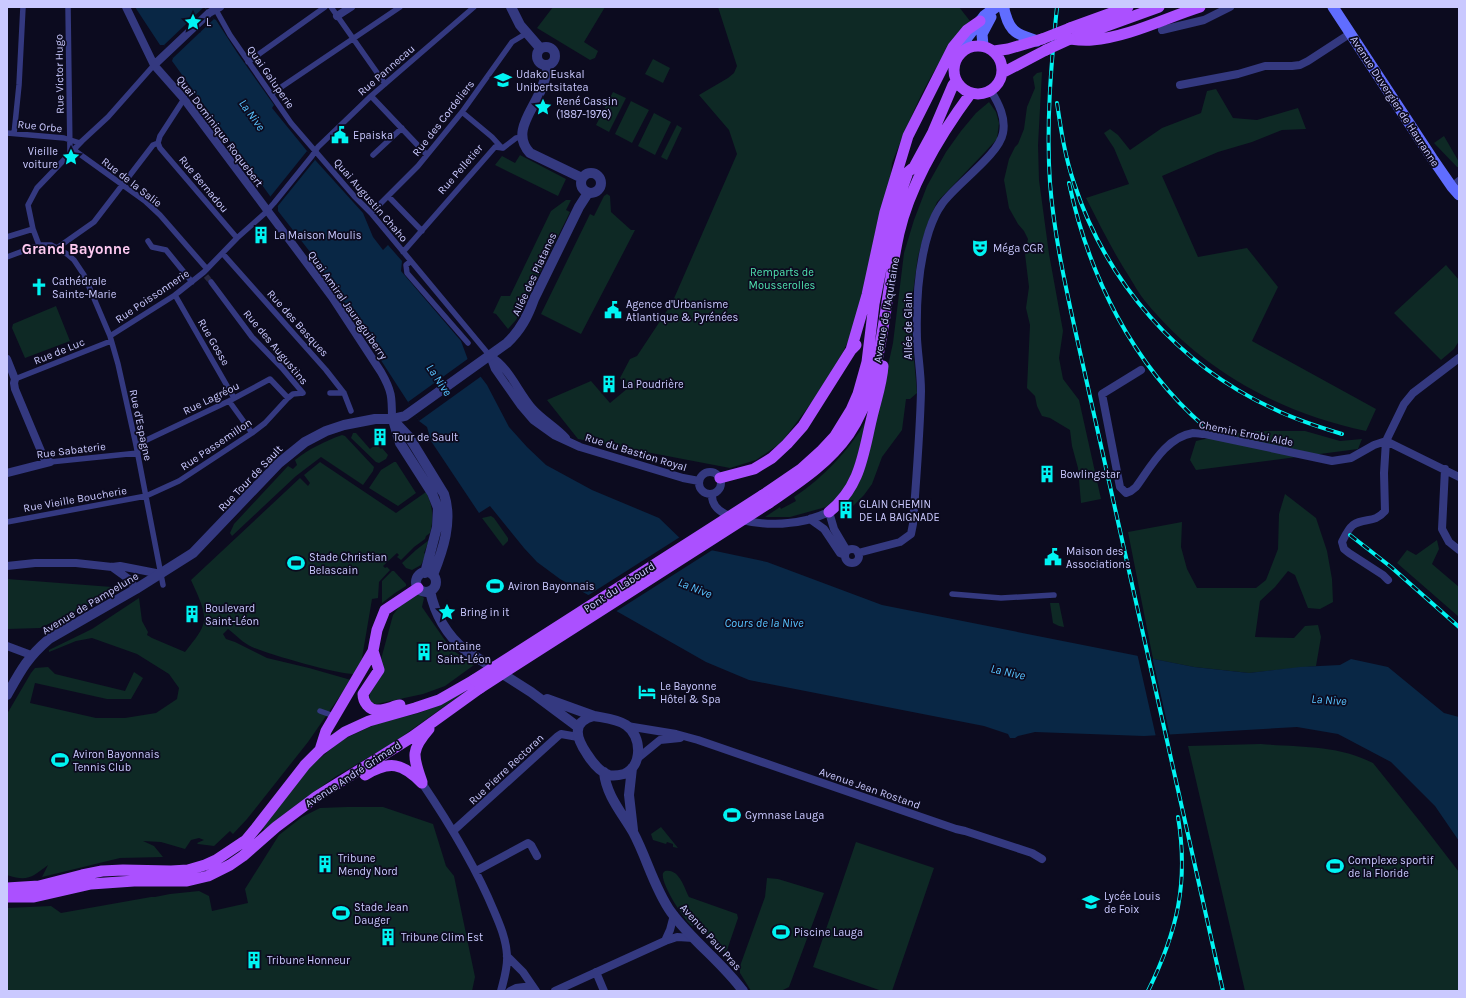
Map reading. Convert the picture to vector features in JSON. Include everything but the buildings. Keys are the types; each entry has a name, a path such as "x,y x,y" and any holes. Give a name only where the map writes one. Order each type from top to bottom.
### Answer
{"main road":[{"path":"1002,73 1046,50 1070,34 1128,7"},
{"path":"994,51 1070,34 1159,7"},
{"path":"1070,34 1092,40 1111,37 1200,7"},
{"name":"Avenue Duvergier de Hauranne","path":"1333,7 1457,188"},
{"path":"965,49 967,38 984,16 998,8 1004,10 1009,25 1018,34 1039,40"},
{"path":"983,46 982,34 998,8"},
{"path":"851,350 867,295 885,212 908,136 952,47 967,30 980,21"},
{"path":"977,45 983,46 994,51 999,57 1002,65 1002,73 1000,80 991,91 984,94 971,94 965,91 956,81 953,72 954,63 958,55 965,49 977,45"},
{"name":"Avenue de l'Aquitaine","path":"766,499 811,460 835,436 858,394 864,377 870,344 874,304 888,233 900,192 908,172 914,167 933,132 956,81"},
{"name":"Avenue de l'Aquitaine","path":"766,499 814,471 830,457 849,434 870,388 878,357 900,231 910,198 922,171 950,121 971,94"},
{"path":"908,172 911,158 912,129"},
{"path":"720,478 754,469 772,458 803,426 851,350 856,345 869,311 874,304"},
{"path":"829,512 845,497 850,490 862,462 883,372 885,352 882,332"},
{"name":"Pont du Labourd","path":"477,684 766,499"},
{"path":"320,750 326,731 334,716 373,651 377,630 385,610 418,588"},
{"path":"373,651 379,670 363,694 365,703 369,707 378,710 407,704 415,708"},
{"path":"7,897 34,897 91,884 186,881 208,876 246,840 305,765 320,750 345,732 369,721 439,700 477,684"},
{"name":"Avenue André Grimard","path":"226,860 243,856 276,827 316,797 412,736 444,713 477,684"},
{"path":"422,783 414,757 415,748 419,740 444,713"},
{"path":"316,797 351,784 377,768 387,765 400,766 415,776 422,783"},
{"path":"7,888 39,886 82,875 102,872 123,870 188,870 226,860"}],"street":[{"path":"14,134 19,85 22,7"},
{"name":"Rue Victor Hugo","path":"68,7 70,140 72,152"},
{"name":"Quai Dominique Roquebert","path":"126,7 154,65 184,99 267,210"},
{"path":"248,62 325,7"},
{"path":"331,7 385,84"},
{"path":"337,16 351,7"},
{"path":"271,94 400,7"},
{"name":"Rue Pannecau","path":"274,203 318,147 371,96 474,7"},
{"path":"511,7 517,20 540,48"},
{"path":"1162,30 1204,20 1230,7"},
{"path":"39,245 33,229 28,205 37,188 80,143 108,117 154,65 215,9"},
{"name":"Quai Galuperie","path":"215,9 248,62 314,154"},
{"name":"Rue des Cordeliers","path":"371,213 418,166 462,112 512,42 527,33"},
{"path":"1180,85 1238,74 1265,66 1300,65 1350,33"},
{"path":"546,46 554,51 555,58 554,61 548,65 537,61 536,54 540,48 546,46"},
{"path":"522,137 524,122 544,84 548,65"},
{"name":"Allée de Glain","path":"846,553 847,560 854,562 857,559 858,553 900,542 911,534 913,524 921,390 917,338 919,278 924,246 938,211 948,197 993,151 1002,139 1004,132 1003,116 991,91"},
{"path":"371,96 427,155"},
{"path":"7,257 39,245 51,245 57,248 94,222 153,145 158,143 160,136 184,99"},
{"path":"462,112 503,148"},
{"path":"373,155 402,128"},
{"name":"Rue Orbe","path":"7,133 64,138 80,143"},
{"name":"Rue Pelletier","path":"403,252 495,147 503,148 516,138 522,137"},
{"name":"Allée des Platanes","path":"414,410 490,356 511,339 521,328 576,214 588,193 592,194 599,191 602,184 602,180 596,174 592,173 585,175 582,178 530,153 524,147 522,137"},
{"name":"Rue Bernadou","path":"158,143 160,148 237,238"},
{"name":"Rue de la Salie","path":"72,152 145,201 160,215 206,272"},
{"name":"Quai Augustin Chaho","path":"314,154 371,213 490,356"},
{"path":"582,178 582,187 588,193"},
{"path":"388,196 422,231"},
{"name":"Rue Poissonnerie","path":"111,338 176,295 206,272 237,238 274,203"},
{"name":"Quai Amiral Jaureguiberry","path":"267,210 332,297 388,383 392,396 392,419"},
{"path":"7,237 33,229"},
{"path":"148,241 152,249 166,250 192,282"},
{"name":"Rue d'Espagne","path":"57,248 74,260 84,275 111,338 138,453 163,585"},
{"name":"Rue des Basques","path":"223,254 326,370 344,393 351,411"},
{"path":"411,261 406,265 407,273 468,343"},
{"name":"Rue des Augustins","path":"211,282 252,337 282,368 303,393 293,394 288,398"},
{"name":"Rue Gosse","path":"176,295 232,400 252,433"},
{"name":"Rue de Luc","path":"15,379 111,338"},
{"name":"Rue du Bastion Royal","path":"490,356 498,374 521,406 533,420 554,435 568,440 580,447 699,482"},
{"path":"1388,580 1383,575 1344,549 1342,542 1354,525 1360,522 1374,520 1380,517 1385,511 1384,473 1386,441 1407,398 1459,358"},
{"path":"7,359 15,379 15,390 48,462"},
{"name":"Chemin Errobi Alde","path":"1141,370 1102,394 1120,487 1126,493 1136,487 1167,446 1184,436 1193,433 1205,434 1332,461 1351,458 1374,445 1386,441"},
{"name":"Rue Lagréou","path":"136,445 232,400 270,379 288,398"},
{"path":"330,393 344,393"},
{"name":"Rue Passemillon","path":"146,496 178,481 252,433 265,423 288,398"},
{"name":"Rue Tour de Sault","path":"161,574 193,553 278,463 296,448 320,434 344,425 375,419 392,419 405,416 414,410"},
{"path":"392,419 409,437 444,494 448,504 448,525 437,564 429,574"},
{"path":"1386,441 1459,476"},
{"name":"Rue Sabaterie","path":"7,472 48,462 138,453"},
{"path":"1445,469 1442,529 1449,542 1459,550"},
{"path":"708,472 715,473 720,478 720,488 712,494 702,491 699,482 702,475 708,472"},
{"path":"712,494 714,503 723,513 733,517 767,524 789,523 810,519 829,512 834,529 846,553 840,553 824,529 810,519"},
{"name":"Rue Vieille Boucherie","path":"7,522 146,496"},
{"path":"7,566 56,562 76,563 112,567 120,566 161,574"},
{"path":"112,567 140,587 146,579 141,570"},
{"path":"429,574 422,573 417,578 416,582 418,588 422,591 430,591"},
{"name":"Avenue de Pampelune","path":"7,695 23,666 31,655 49,639 161,574"},
{"path":"429,574 435,584 430,591 432,604 439,618 457,643 465,650 531,692 578,732 589,757 604,772 610,776 619,775 632,768 638,758 637,742 628,726 620,721 594,716 531,692"},
{"path":"952,594 1001,598 1054,595"},
{"path":"7,646 31,655"},
{"path":"320,712 334,716"},
{"path":"578,732 582,721 594,716"},
{"name":"Avenue Jean Rostand","path":"628,726 676,734 689,738 956,829 965,830 1032,853 1042,859"},
{"name":"Rue Pierre Rectoran","path":"453,831 558,736 561,734 578,732"},
{"name":"Avenue Jean Rostand","path":"638,758 660,740 668,738 689,738"},
{"name":"Avenue Paul Pras","path":"632,768 629,795 633,833"},
{"name":"Avenue Paul Pras","path":"604,772 605,784 633,833 654,881 666,903 674,915 694,938 743,991"},
{"path":"422,783 453,831 476,871 499,922 505,940 507,956 506,971 501,991"},
{"path":"476,871 528,843 531,845 537,856"},
{"path":"665,941 674,915"},
{"path":"555,991 665,941 677,937 694,938"},
{"path":"507,956 523,972 534,988"},
{"path":"596,972 604,991"},
{"path":"510,991 516,988 534,988"}],"green space":[{"path":"553,7 605,7 584,42 598,51 595,58 590,60 537,28"},
{"name":"Remparts de Mousserolles","path":"718,7 959,7 970,21 956,38 934,71 916,106 892,163 891,174 875,233 864,289 851,335 843,352 815,398 781,443 756,460 730,468 578,439 547,400 591,381 610,403 628,388 620,378 630,359 637,356 672,303 737,154 729,130 699,95 728,78 734,73 737,66"},
{"path":"653,59 670,68 663,83 645,74"},
{"path":"1042,72 1038,145 1039,180 1049,254 1063,331 1059,358 1063,379 1079,400 1101,499 1081,503 1078,468 1072,446 1070,430 1050,418 1042,416 1037,406 1035,396 1027,388 1030,325 1026,308 1029,287 1025,254 1028,239 1009,208 1004,180 1009,159 1018,144 1024,129 1027,107 1035,88 1033,77 1037,73"},
{"path":"1216,89 1233,118 1257,120 1298,108 1306,129 1282,130 1252,142 1218,152 1162,176 1198,257 1247,248 1278,287 1252,341 1376,409 1366,431 1303,413 1273,400 1244,385 1217,368 1191,348 1167,326 1141,296 1112,248 1086,198 1129,184 1114,148 1104,133 1110,129 1118,135 1130,150 1162,128 1201,113 1207,91"},
{"path":"613,92 626,98 609,132 596,125"},
{"path":"631,101 649,110 632,143 615,134"},
{"path":"989,102 996,112 999,123 997,139 937,202 927,225 918,256 910,314 917,393 910,399 906,399 902,430 882,457 872,484 864,495 851,508 845,503 869,452 893,343 904,253 914,220 927,186 946,152 976,113"},
{"path":"654,113 671,122 655,155 638,146"},
{"path":"677,125 682,128 667,160 661,157"},
{"path":"1444,136 1459,162 1459,167 1457,167 1434,143"},
{"path":"520,155 566,179 558,196 495,165 502,156 515,163"},
{"path":"607,194 610,196 611,212 631,230 635,230 581,334 541,314 590,214 594,216 604,196"},
{"path":"566,200 571,200 566,210 570,212 520,313 508,329 496,314 493,313 501,296 510,296 551,211"},
{"path":"1446,265 1459,280 1459,341 1454,349 1441,360 1394,313"},
{"path":"56,306 70,341 25,358 12,328 13,324"},
{"path":"870,413 851,478 835,501 826,507 790,517 765,517 780,507 781,509 796,501 794,497 838,460 856,437"},
{"path":"1258,431 1305,431 1340,441 1362,439 1358,449 1196,470 1190,460 1196,441 1227,434"},
{"path":"353,433 356,433 370,449 376,444 381,449 382,448 388,455 386,459 379,463 376,462 351,438"},
{"path":"342,435 345,436 374,467 373,471 363,485 321,457 296,476 232,536 230,533 234,524 288,466 293,469 297,465 295,460 300,456 329,440"},
{"path":"320,462 396,513 426,492 431,507 432,522 430,533 425,539 414,547 401,560 397,557 399,555 397,553 383,566 390,570 379,582 378,598 372,599 362,658 356,674 336,672 260,650 252,647 228,629 223,634 226,639 267,658 351,680 308,742 247,819 233,834 230,831 214,846 198,844 197,843 204,840 199,838 191,840 185,849 161,842 143,841 154,846 163,857 120,858 42,877 48,865 38,873 25,878 7,875 7,714 31,673 35,668 48,667 55,674 125,691 134,672 143,678 131,699 107,699 35,683 30,703 96,718 125,718 156,713 177,699 179,688 169,674 137,654 92,638 76,641 49,652 49,650 92,629 139,598 142,621 148,632 147,635 185,652 200,632 204,620 201,602 191,580 300,478 308,486 310,483 304,475"},
{"path":"396,462 416,493 398,506 369,488 381,470"},
{"path":"1285,494 1316,518 1327,551 1332,579 1333,602 1320,609 1308,608 1295,575 1288,571 1275,587 1260,601 1255,637 1294,638 1305,626 1318,625 1321,637 1316,666 1249,673 1194,667 1153,659 1128,532 1182,522 1181,547 1187,569 1197,588 1256,588 1266,580 1278,549 1279,514"},
{"path":"491,516 508,538 508,541 503,546 482,518"},
{"path":"429,540 424,553 426,554 421,565 412,570 406,568 402,563"},
{"path":"1437,540 1439,549 1432,564 1459,587 1459,617 1397,563 1407,550 1416,555"},
{"path":"392,571 394,571 406,584 406,586 382,603 382,581"},
{"path":"7,579 112,587 113,594 40,628 7,629"},
{"path":"419,594 424,598 422,607 451,649 474,665 445,686 423,694 372,705 369,699 372,684 380,663 393,615 399,607"},
{"path":"1050,603 1059,603 1064,627 1053,623"},
{"path":"463,692 393,743 335,777 264,830 262,826 311,766 344,739 376,724 419,713 437,706"},
{"name":"Complexe sportif de la Floride","path":"1261,744 1333,750 1360,757 1373,763 1422,824 1459,872 1459,991 1245,991 1188,746"},
{"path":"383,807 433,824 446,866 454,876 475,977 472,991 7,991 7,908 51,906 61,913 151,897 199,891 209,896 212,911 248,903 245,889 279,835 302,817 320,808"},
{"path":"661,827 678,848 673,847 673,844 667,842 666,844 653,840 651,834"},
{"path":"856,842 934,868 892,991 882,991 813,967"},
{"path":"665,871 674,872 677,875 689,897 737,914 738,918 726,953 699,927 692,926 684,917 673,901 665,885 663,873"},
{"name":"Piscine Lauga","path":"767,878 778,879 824,893 789,987 781,991 751,991 740,973 740,966 765,897"}],"water":[{"name":"Cours de la Nive","path":"135,7 205,7 216,20 274,105 272,108 307,151 363,213 373,237 383,250 388,245 402,261 401,271 461,341 468,360 487,385 509,427 546,465 592,490 659,518 687,545 767,562 882,605 1194,667 1249,673 1300,667 1340,665 1351,659 1388,667 1444,713 1459,717 1459,841 1435,806 1391,762 1338,734 1297,727 1144,736 1035,732 1010,738 1008,734 984,726 749,680 706,662 560,579 537,562 490,506 479,513 431,441 427,427 419,421 314,257 278,211 278,207 172,61 173,58 164,45 160,45"}],"pier":[{"path":"204,7 214,19 173,58 164,45"},
{"path":"307,151 315,160 277,207 270,197"},
{"path":"469,358 483,375 419,421 408,402"},
{"path":"680,537 688,544 714,549 615,612 587,596"},
{"path":"1137,653 1152,656 1170,736 1156,737"}],"tunnel":[{"path":"206,276 211,282"}],"railway":[{"path":"1057,7 1049,117 1050,183 1057,240 1076,334 1223,991"},
{"path":"1057,103 1068,163 1088,219 1105,254 1126,287 1150,317 1177,345 1207,369 1239,391 1291,417 1342,434"},
{"path":"1069,183 1088,252 1117,316 1135,347 1156,375 1179,402 1205,427"},
{"path":"1350,535 1391,567 1459,627"},
{"path":"1148,991 1166,948 1178,907 1182,864 1178,817"}],"place":[{"name":"L","path":"193,22"},
{"name":"Udako Euskal Unibertsitatea","path":"503,80"},
{"name":"René Cassin (1887-1976)","path":"543,107"},
{"name":"Epaiska","path":"340,135"},
{"name":"Vieille voiture","path":"71,157"},
{"name":"La Maison Moulis","path":"261,235"},
{"name":"Méga CGR","path":"980,248"},
{"name":"Cathédrale Sainte-Marie","path":"39,287"},
{"name":"Agence d'Urbanisme Atlantique & Pyrénées","path":"613,310"},
{"name":"La Poudrière","path":"609,384"},
{"name":"Tour de Sault","path":"380,437"},
{"name":"Bowlingstar","path":"1047,474"},
{"name":"GLAIN CHEMIN DE LA BAIGNADE","path":"846,510"},
{"name":"Maison des Associations","path":"1053,557"},
{"name":"Stade Christian Belascain","path":"296,563"},
{"name":"Aviron Bayonnais","path":"495,586"},
{"name":"Bring in it","path":"447,612"},
{"name":"Boulevard Saint-Léon","path":"192,614"},
{"name":"Fontaine Saint-Léon","path":"424,652"},
{"name":"Le Bayonne Hôtel & Spa","path":"647,692"},
{"name":"Aviron Bayonnais Tennis Club","path":"60,760"},
{"name":"Gymnase Lauga","path":"732,815"},
{"name":"Tribune Mendy Nord","path":"325,864"},
{"name":"Complexe sportif de la Floride","path":"1335,866"},
{"name":"Lycée Louis de Foix","path":"1091,902"},
{"name":"Stade Jean Dauger","path":"341,913"},
{"name":"Piscine Lauga","path":"781,932"},
{"name":"Tribune Clim Est","path":"388,937"},
{"name":"Tribune Honneur","path":"254,960"}],"district":[{"name":"Grand Bayonne","path":"76,249"}],"water label":[{"name":"La Nive","path":"252,115"},
{"name":"La Nive","path":"439,380"},
{"name":"La Nive","path":"695,588"},
{"name":"La Nive","path":"1008,672"},
{"name":"La Nive","path":"1329,700"}]}
